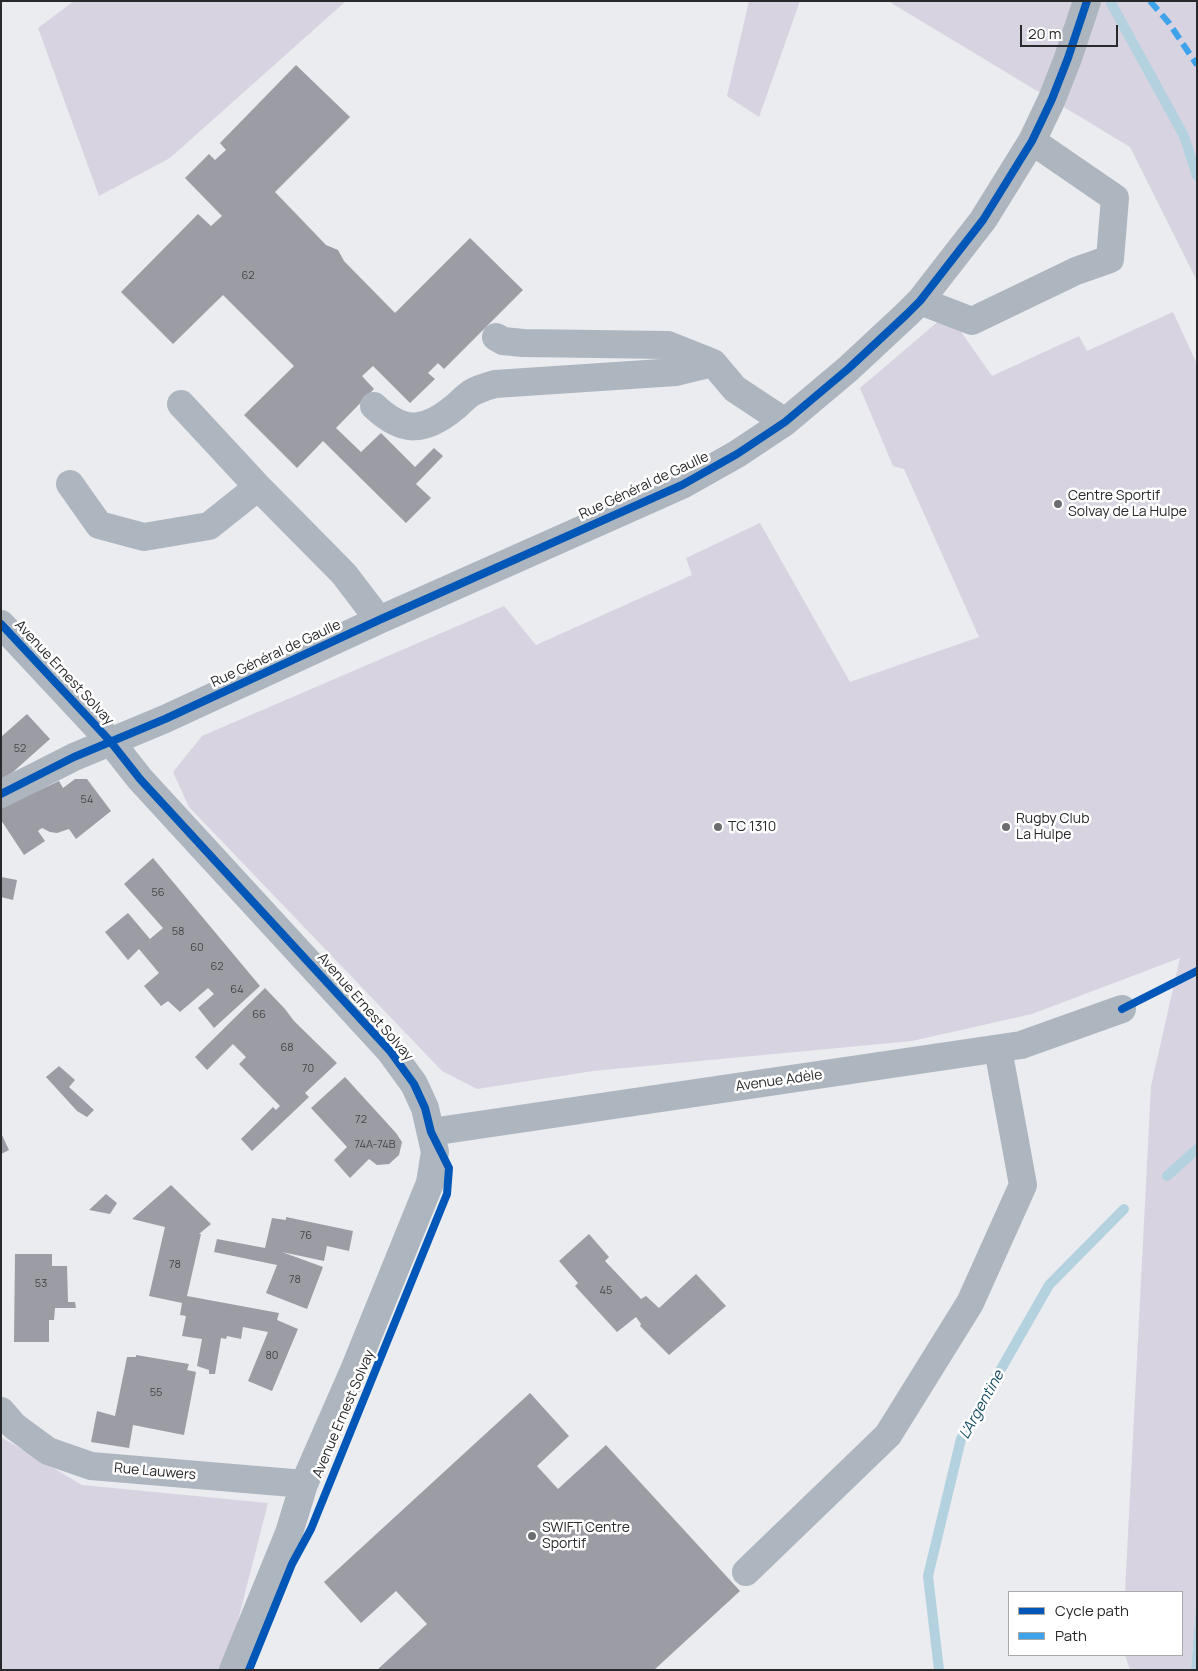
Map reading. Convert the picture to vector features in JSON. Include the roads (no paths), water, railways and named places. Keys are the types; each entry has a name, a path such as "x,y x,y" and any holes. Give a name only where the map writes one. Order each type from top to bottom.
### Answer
{"street":[{"name":"Rue Général de Gaulle","path":"1,794 74,757 165,720 379,620 682,485 737,454 785,422 848,369 920,301 982,220 1032,142 1065,66 1087,1"},
{"path":"920,301 972,321 1076,271 1110,259 1115,198 1032,142"},
{"path":"496,337 503,341 523,343 668,344 713,363 735,389 785,422"},
{"path":"374,406 386,418 401,425 420,427 448,412 472,392 495,384 676,372 713,363"},
{"path":"181,404 258,487 344,574 379,620"},
{"path":"70,484 99,525 144,537 209,526 258,487"},
{"name":"Avenue Ernest Solvay","path":"1,624 110,742 140,779 390,1051 414,1084 425,1108 431,1132 435,1152 430,1183 354,1370 304,1484 289,1533 233,1670"},
{"name":"Avenue Adèle","path":"431,1132 1021,1045 1122,1009"},
{"path":"746,1572 888,1435 970,1303 1023,1185 998,1049"},
{"name":"Rue Lauwers","path":"1,1410 14,1426 48,1451 91,1466 304,1484"}],"water":[{"path":"1197,1591 1197,1670 1191,1670"}],"waterway":[{"name":"L'Argentine","path":"1111,3 1184,136 1197,176"},
{"name":"L'Argentine","path":"1167,1176 1197,1149"},
{"name":"L'Argentine","path":"939,1670 928,1576 961,1439 1049,1285 1124,1209"}],"place":[{"name":"Centre Sportif Solvay de La Hulpe","path":"1058,504"},
{"name":"TC 1310","path":"718,827"},
{"name":"Rugby Club La Hulpe","path":"1006,827"},
{"name":"SWIFT Centre Sportif","path":"532,1536"}]}
